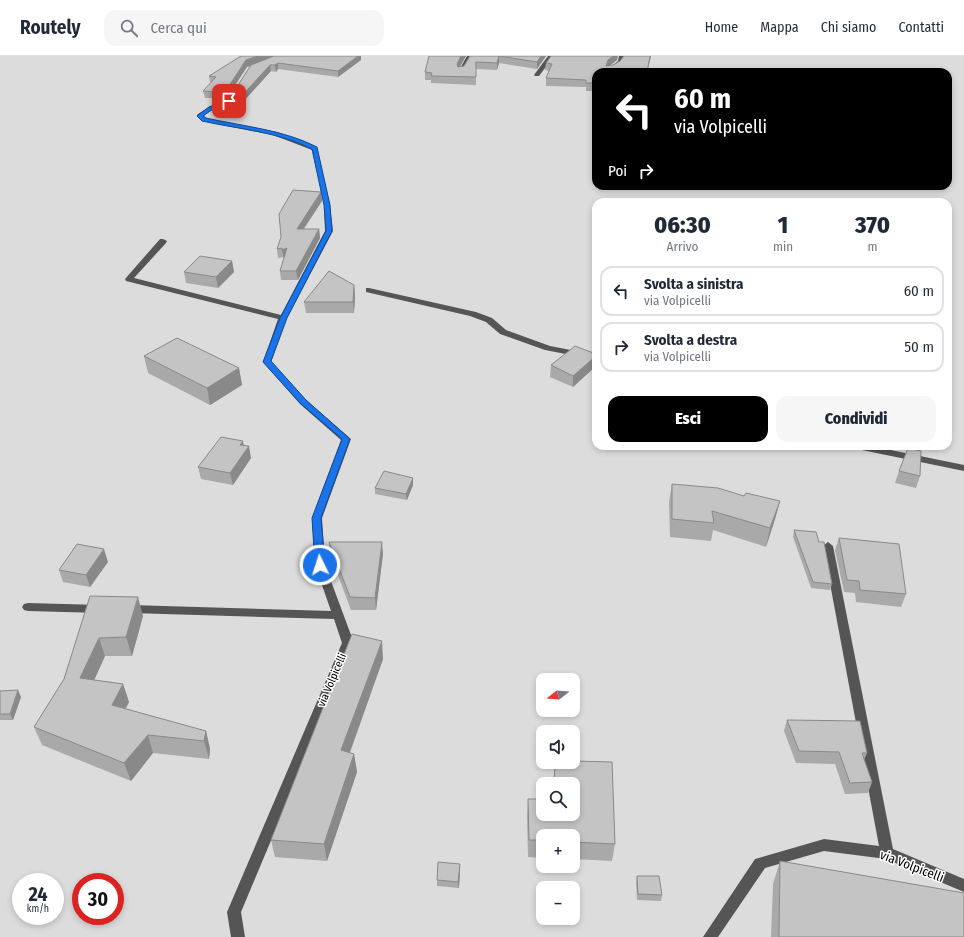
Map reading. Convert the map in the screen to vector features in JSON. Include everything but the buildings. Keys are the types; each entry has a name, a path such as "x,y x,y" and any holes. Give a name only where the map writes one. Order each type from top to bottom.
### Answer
{"street":[{"path":"461,72 470,56"},
{"path":"537,75 550,56"},
{"path":"612,68 621,62 622,56"},
{"name":"via Volpicelli","path":"238,937 234,912 348,643 320,565 317,518 346,439 303,402 267,362 283,318 329,231 327,205 315,148 288,138 204,120 200,116 202,112 229,101 241,82"},
{"path":"164,241 129,278 283,318"},
{"path":"369,290 473,314 489,320 503,332 548,348 573,353 592,360"},
{"path":"876,450 964,468"},
{"path":"828,546 887,853"},
{"path":"28,607 338,615"},
{"name":"via Volpicelli","path":"710,937 760,863 824,845 887,853 964,886"}],"shaded area":[{"path":"0,56 964,56 964,937 0,937"}],"route":[{"path":"229,101 202,112 200,116 204,120 260,131 302,142 315,148 327,205 329,231 283,318 267,362 303,402 346,439 317,518 320,565"}]}
